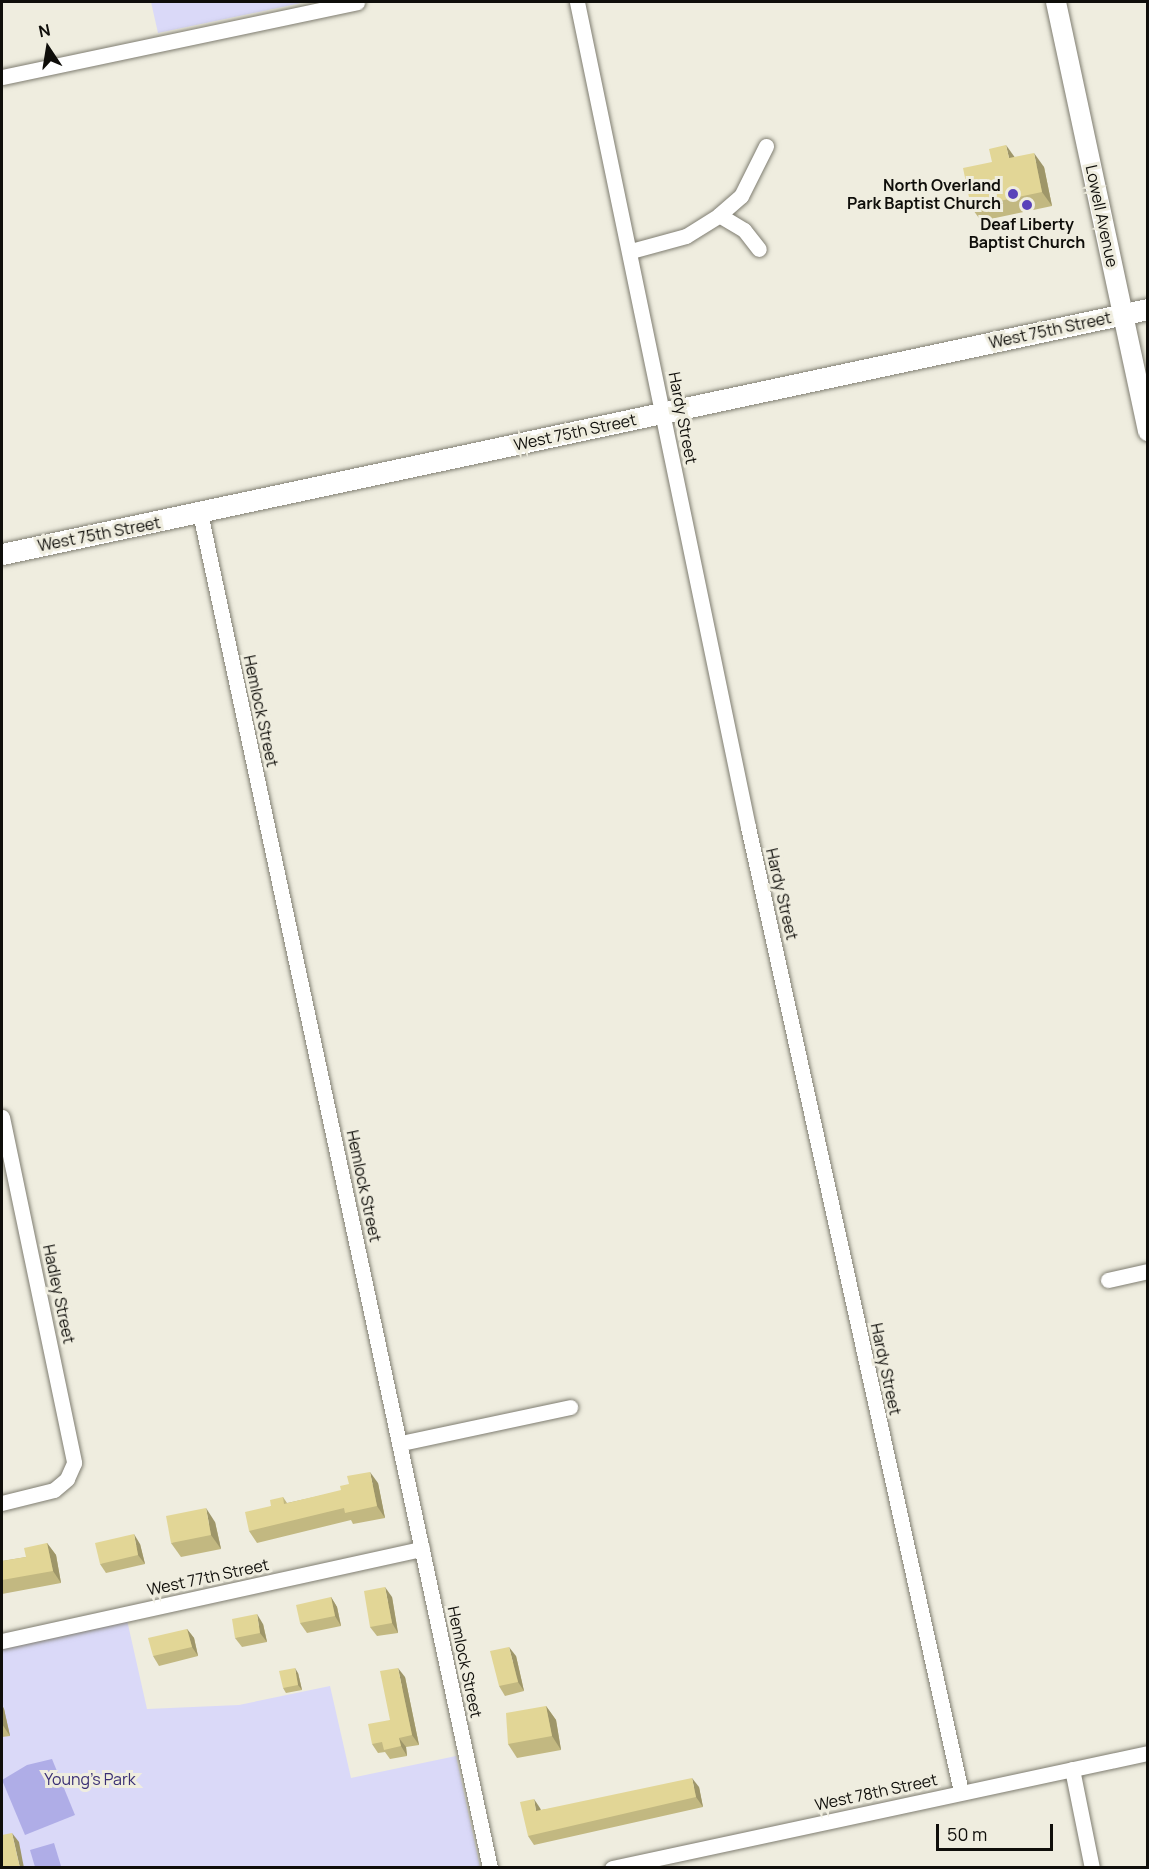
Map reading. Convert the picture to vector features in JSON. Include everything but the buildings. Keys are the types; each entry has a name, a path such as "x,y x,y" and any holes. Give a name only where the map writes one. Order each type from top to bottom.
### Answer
{"main road":[{"name":"West 75th Street","path":"2,554 1148,309"}],"street":[{"path":"2,77 357,2"},
{"name":"Hardy Street","path":"577,2 631,250 748,827 961,1792"},
{"name":"Lowell Avenue","path":"1056,2 1148,431"},
{"path":"631,250 686,236 719,214 741,196 766,146"},
{"path":"719,214 744,230 759,249"},
{"name":"Hemlock Street","path":"200,513 401,1443 490,1868"},
{"name":"Hadley Street","path":"2,1117 74,1448 75,1463 67,1479 54,1490 2,1503"},
{"path":"1108,1280 1148,1271"},
{"path":"401,1443 570,1407"},
{"name":"West 77th Street","path":"2,1641 422,1549"},
{"name":"West 78th Street","path":"612,1868 1148,1754"},
{"path":"1072,1769 1092,1868"}],"green space":[{"path":"151,2 306,2 158,33"},
{"name":"Young's Park","path":"127,1620 147,1709 239,1705 330,1686 351,1778 456,1756 480,1867 2,1868 2,1647"}],"water":[{"path":"52,1759 75,1815 25,1835 2,1780 27,1765"},
{"path":"54,1843 61,1866 35,1867 30,1850"}],"place":[{"name":"North Overland Park Baptist Church","path":"1013,194"},
{"name":"Deaf Liberty Baptist Church","path":"1027,205"}]}
